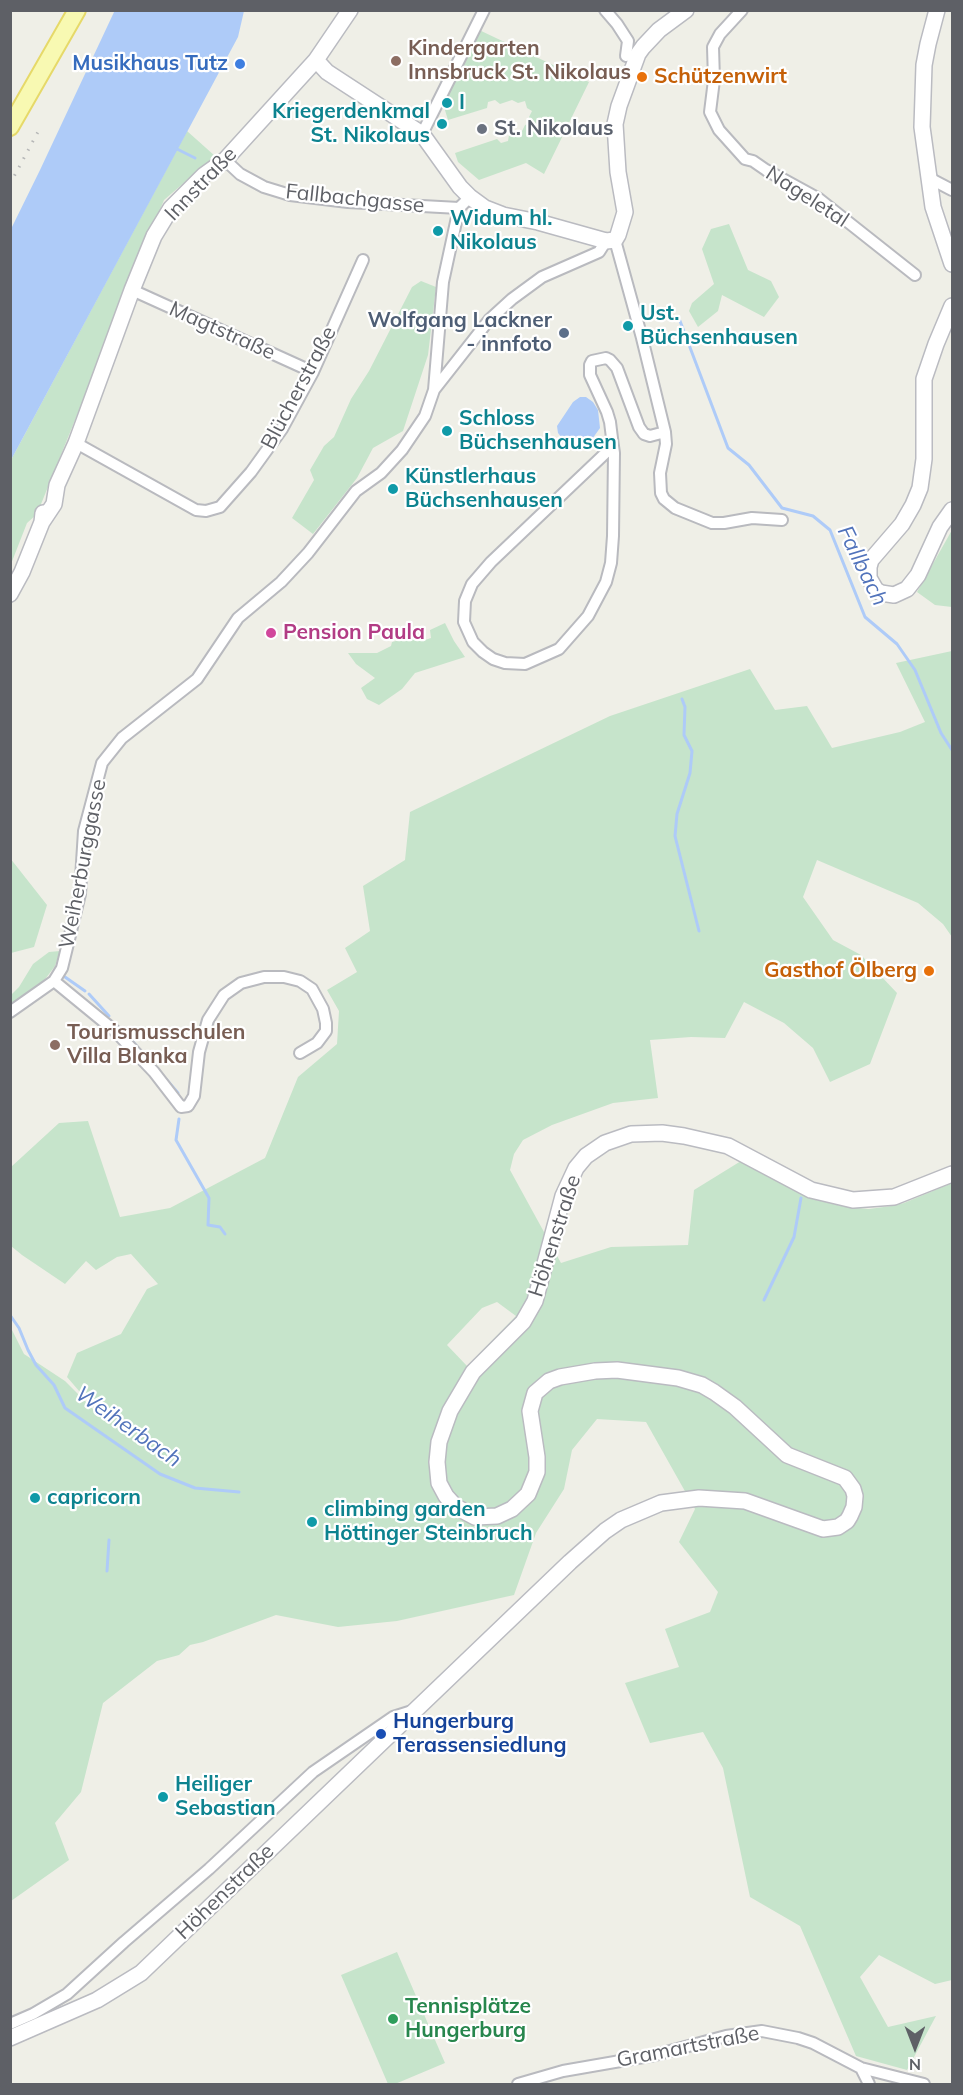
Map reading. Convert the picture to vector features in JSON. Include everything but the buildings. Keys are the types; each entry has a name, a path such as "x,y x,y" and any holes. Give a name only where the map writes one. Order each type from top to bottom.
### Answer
{"main road":[{"path":"10,127 16,109 77,10"}],"street":[{"name":"Innstraße","path":"10,594 22,572 42,522 54,504 57,485 76,443 154,236 171,208 204,175 225,160 316,60 350,10"},
{"path":"422,134 484,10"},
{"path":"605,10 628,41 626,56"},
{"path":"686,10 659,30 638,54 619,106 615,124 618,172 625,212 618,235 610,241 642,338 665,432 666,444 660,473 661,493 666,502 675,508 718,524 748,518 782,520"},
{"name":"Nageletal","path":"742,10 720,34 714,43 712,52 714,80 710,112 719,130 745,159 753,161 819,200 915,275"},
{"path":"938,10 928,44 922,87 922,127 933,207 952,264"},
{"path":"316,60 327,72 422,134 464,203"},
{"name":"Fallbachgasse","path":"225,160 240,174 264,187 290,195 348,202 464,203 610,241"},
{"path":"929,178 952,190"},
{"name":"Weiherburggasse","path":"54,981 62,968 80,894 84,831 102,763 122,738 197,679 238,618 281,582 308,553 356,491 381,472 402,450 424,416 434,390 443,282 464,203"},
{"name":"Weiherburggasse","path":"434,390 489,320 512,298 542,277 599,252 610,241"},
{"name":"Blücherstraße","path":"76,443 196,510 206,511 220,507 251,472 282,429 313,372 363,260"},
{"name":"Magtstraße","path":"132,290 313,372"},
{"path":"952,306 924,379 924,459 921,481 913,505 902,524 871,560 869,578 876,590 894,595 912,584 940,527 952,510"},
{"path":"614,446 491,562 472,584 465,601 464,622 473,642 493,659 505,663 525,664 549,655 564,646 595,605 609,573 612,549 614,446 607,412 589,370 592,361 610,360 617,368 639,427 644,434 653,436 665,432"},
{"path":"10,1012 54,981 115,1031 154,1072 181,1107 188,1106 194,1096 199,1052 208,1020 224,995 241,983 264,977 284,977 300,981 312,989 323,1009 326,1023 326,1031 317,1042 300,1053"},
{"name":"Höhenstraße","path":"10,2038 98,2000 141,1973 596,1538 629,1515 661,1503 684,1498 730,1498 765,1507 823,1529 843,1524 850,1516 854,1507 853,1490 845,1478 787,1455 735,1407 702,1385 665,1375 617,1371 595,1371 560,1377 549,1381 535,1393 530,1411 537,1472 528,1494 512,1509 497,1515 475,1517 456,1507 446,1496 439,1483 436,1462 439,1442 450,1411 473,1372 523,1322 535,1301 563,1196 576,1168 586,1156 605,1143 631,1134 693,1137 736,1150 811,1190 853,1200 894,1197 952,1174"},
{"name":"Höhenstraße","path":"10,2024 33,2014 67,1994 209,1869 313,1772 393,1717 415,1710"},
{"name":"Gramartstraße","path":"518,2085 564,2071 655,2055 749,2031 777,2032 798,2038 813,2043 861,2068 924,2085"},
{"path":"861,2068 869,2085"}],"green space":[{"path":"477,29 589,82 544,174 526,163 479,180 458,162 455,153 497,139 501,143 508,141 509,135 522,131 525,125 531,123 529,117 532,111 527,108 525,101 518,103 512,100 500,104 495,100 488,102 487,108 448,120 444,107 448,88"},
{"path":"187,131 215,156 164,200 37,514 27,523 11,564 11,460"},
{"path":"729,224 748,270 771,281 779,297 764,317 722,295 718,311 698,327 689,311 692,303 714,284 702,249 711,229"},
{"path":"421,281 436,287 428,355 403,431 373,448 357,478 313,534 292,518 314,480 310,470 324,446 334,437 351,399 369,371 412,287"},
{"path":"952,530 952,607 935,605 917,592"},
{"path":"445,623 465,657 415,673 402,689 379,705 367,699 361,688 375,678 356,664 348,653 377,653 391,646 392,642 411,637 422,641 431,638 430,630"},
{"path":"952,651 952,937 943,924 918,903 817,860 803,897 833,940 861,955 897,993 870,1064 830,1082 813,1048 784,1023 744,1002 725,1038 691,1037 650,1040 658,1098 613,1103 552,1125 523,1140 514,1154 510,1170 561,1263 611,1247 688,1245 694,1190 741,1161 793,1190 816,1200 846,1207 869,1209 891,1206 952,1183 952,1980 935,1984 879,1955 860,1977 888,2027 936,2016 907,2070 856,2056 800,1926 750,1897 723,1768 703,1732 650,1743 625,1683 679,1667 665,1629 710,1612 718,1592 679,1542 695,1509 646,1422 597,1419 572,1450 564,1489 536,1533 514,1595 397,1621 338,1627 276,1615 190,1645 179,1655 157,1661 103,1703 81,1792 55,1823 69,1860 11,1901 10,1326 24,1354 65,1381 104,1420 67,1377 77,1353 121,1334 147,1289 158,1284 131,1254 117,1257 96,1270 86,1261 65,1284 22,1255 11,1246 11,1167 59,1123 88,1121 120,1217 170,1208 265,1158 298,1077 337,1044 339,1011 327,990 357,972 345,948 370,931 363,886 405,860 410,812 610,716 750,669 775,710 807,706 832,748 900,732 925,722 896,663","holes":["497,1302 516,1316 467,1366 447,1345 482,1308"]},
{"path":"10,858 47,905 34,947 11,953"},
{"path":"60,951 55,966 43,982 11,1005 11,995 19,987 33,964 49,952"},
{"name":"Tennisplätze Hungerburg","path":"397,1952 445,2063 395,2084 388,2084 341,1975"}],"water":[{"path":"115,10 244,11 238,37 11,460 11,229"},
{"path":"580,397 586,397 593,402 598,410 600,428 585,449 580,450 562,438 557,426 573,402"}],"waterway":[{"name":"Fallbach","path":"175,148 195,158"},
{"name":"Fallbach","path":"680,321 728,448 749,465 782,508 813,516 830,530 865,617 897,644 915,670 941,733 952,750"},
{"path":"682,699 685,707 684,735 692,751 690,773 677,814 675,836 699,931"},
{"path":"65,977 85,991"},
{"path":"89,994 109,1016"},
{"path":"123,1030 139,1049"},
{"path":"166,1079 178,1093"},
{"path":"179,1119 176,1140 209,1198 208,1225 220,1227 225,1234"},
{"path":"764,1300 794,1237 801,1198"},
{"name":"Weiherbach","path":"10,1315 19,1328 36,1365 54,1385 65,1408 160,1474 195,1488 239,1492"},
{"path":"107,1571 109,1540"}],"railway":[{"path":"10,184 39,130"}],"place":[{"name":"Kindergarten Innsbruck St. Nikolaus","path":"396,61"},
{"name":"Musikhaus Tutz","path":"240,64"},
{"name":"Schützenwirt","path":"642,77"},
{"name":"I","path":"447,103"},
{"name":"Kriegerdenkmal St. Nikolaus","path":"442,124"},
{"name":"St. Nikolaus","path":"482,129"},
{"name":"Widum hl. Nikolaus","path":"438,231"},
{"name":"Ust. Büchsenhausen","path":"628,326"},
{"name":"Wolfgang Lackner - innfoto","path":"564,333"},
{"name":"Schloss Büchsenhausen","path":"447,431"},
{"name":"Künstlerhaus Büchsenhausen","path":"393,489"},
{"name":"Pension Paula","path":"271,633"},
{"name":"Gasthof Ölberg","path":"929,971"},
{"name":"Tourismusschulen Villa Blanka","path":"55,1045"},
{"name":"capricorn","path":"35,1498"},
{"name":"climbing garden Höttinger Steinbruch","path":"312,1522"},
{"name":"Hungerburg Terassensiedlung","path":"381,1734"},
{"name":"Heiliger Sebastian","path":"163,1797"},
{"name":"Tennisplätze Hungerburg","path":"393,2019"}]}
